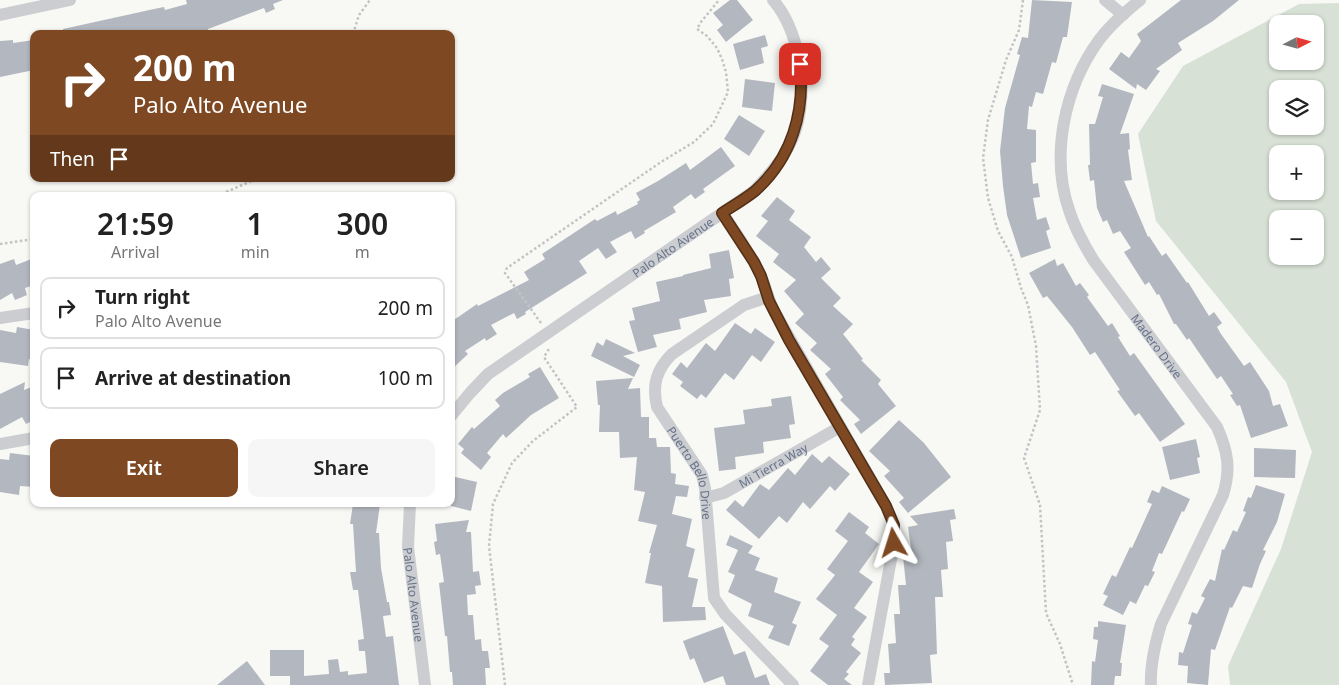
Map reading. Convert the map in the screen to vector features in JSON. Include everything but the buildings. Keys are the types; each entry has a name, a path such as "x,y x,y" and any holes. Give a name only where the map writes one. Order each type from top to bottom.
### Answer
{"street":[{"path":"0,15 12,6 70,0"},
{"name":"Palo Alto Avenue","path":"455,411 488,374 754,191 768,177 790,145 797,124 801,99 798,51 788,26 773,0"},
{"path":"1105,0 1123,15"},
{"name":"Madero Drive","path":"1140,0 1099,40 1076,79 1062,131 1061,161 1063,186 1068,209 1079,236 1094,261 1217,426 1224,443 1228,461 1228,479 1223,495 1161,624 1152,664 1150,685"},
{"path":"722,213 754,262 768,298 789,340 886,506 894,525 894,543 868,685"},
{"name":"Puerto Bello Drive","path":"768,298 744,305 672,354 663,363 654,384 657,407 702,475 714,598 725,614 793,685"},
{"path":"0,318 30,313"},
{"name":"Mi Tierra Way","path":"705,498 724,494 840,427"},
{"path":"0,444 30,439"},
{"name":"Palo Alto Avenue","path":"410,507 408,547 425,685"}],"path":[{"path":"354,30 359,15 370,0"},
{"path":"505,685 489,546 493,504 512,463 533,441 577,407 544,357 552,343 548,332 505,273 507,268 653,167 694,142 713,124 728,92 726,72 716,48 707,36 698,29 719,0"},
{"path":"1023,0 1018,30 1006,60 988,120 983,158 988,198 998,231 1012,257 1028,305 1036,346 1040,410 1024,458 1040,505 1046,613 1060,644 1073,685"},
{"path":"226,192 249,182"},
{"path":"0,244 30,240"}],"shaded area":[{"path":"1339,3 1339,685 1230,685 1228,666 1281,549 1312,452 1286,382 1156,221 1138,134 1183,66 1269,20 1269,70 1324,70 1324,15 1278,15 1299,4"}],"route":[{"path":"800,64 801,99 797,124 790,145 768,177 754,191 722,213 754,262 761,276 769,301 789,340 886,506 894,525 894,543"}]}
